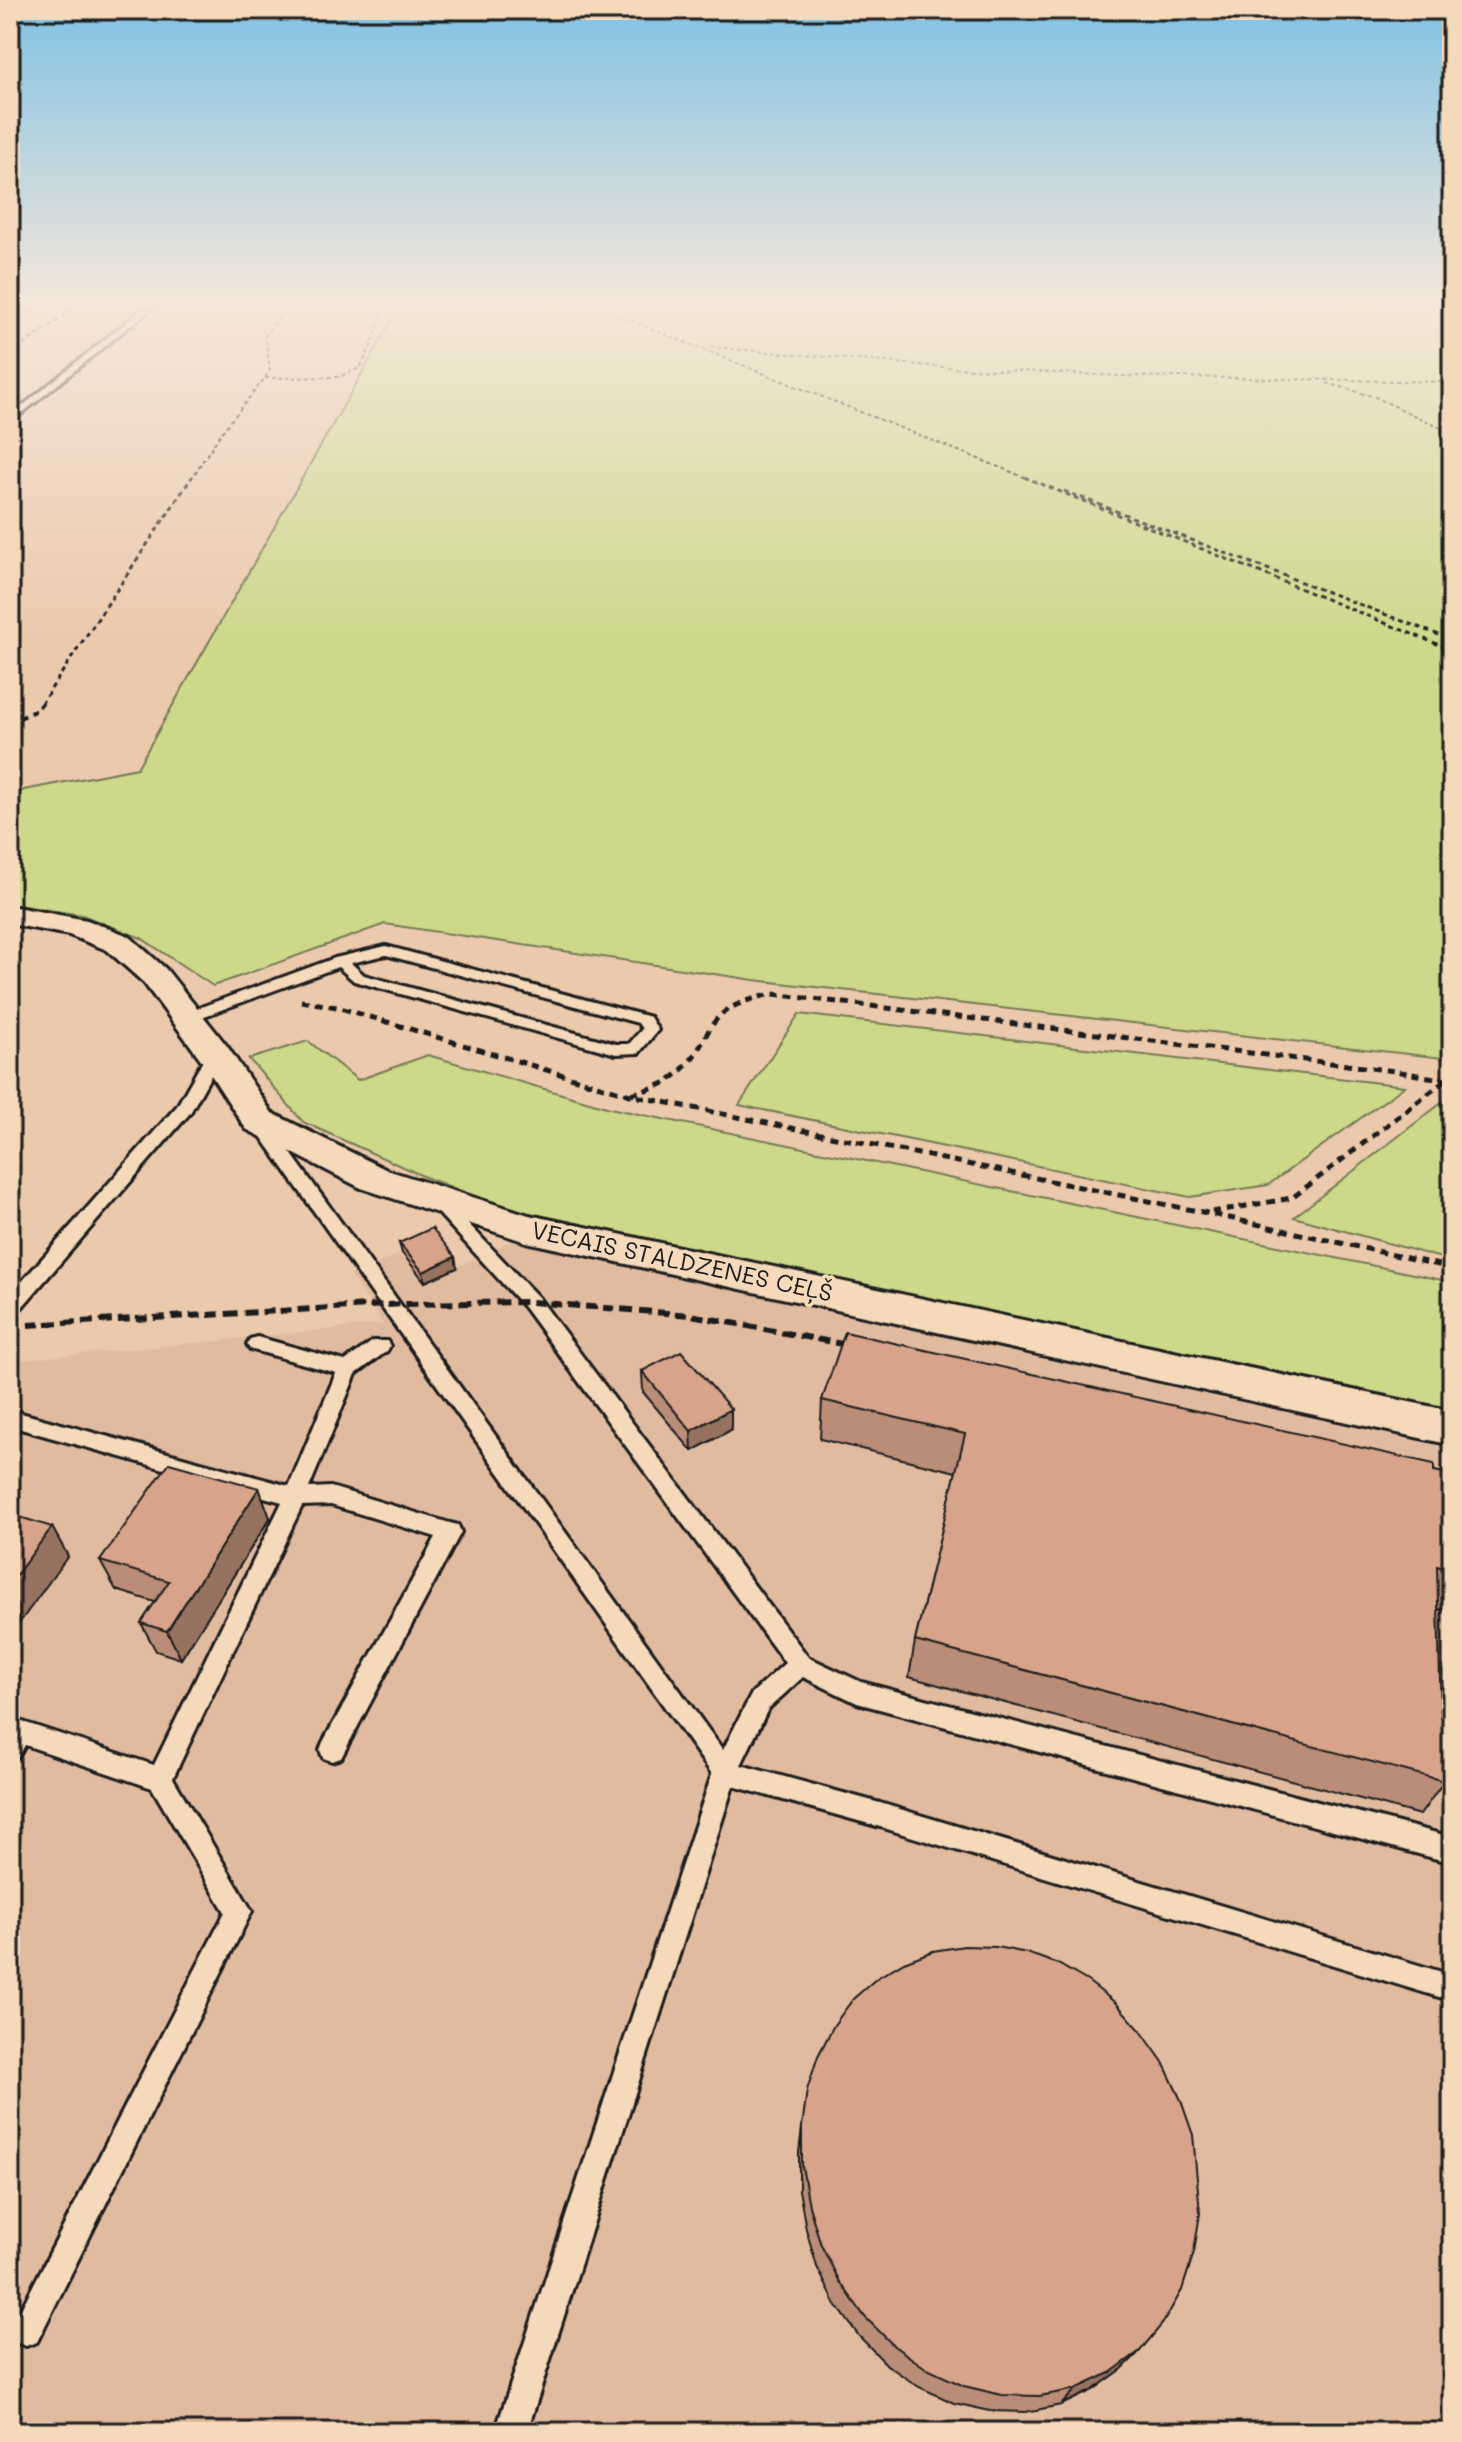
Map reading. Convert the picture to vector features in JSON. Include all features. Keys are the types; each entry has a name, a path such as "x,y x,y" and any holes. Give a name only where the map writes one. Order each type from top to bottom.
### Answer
{"street":[{"name":"VECAIS STALDZENES CEĻŠ","path":"10,915 76,927 118,943 155,976 215,1054 259,1121 374,1179 438,1202 526,1228 1452,1428"}],"lane":[{"path":"185,1018 340,961 386,950 644,1020 650,1030 633,1049 616,1049 359,978 340,961"},
{"path":"10,1308 184,1109 215,1054"},
{"path":"259,1121 725,1772 880,1815 1452,1988"},
{"path":"438,1202 531,1302 800,1664 857,1692 1452,1850"},
{"path":"257,1344 348,1369"},
{"path":"160,1779 295,1497 348,1369 380,1346"},
{"path":"10,1418 295,1497 331,1496 450,1532 332,1750"},
{"path":"511,2432 725,1772 760,1701 800,1664"},
{"path":"10,1748 20,1732 160,1779 239,1911 26,2331 10,2325"}],"path":[{"path":"10,723 36,710 50,693 234,417"},
{"path":"873,417 1452,640"},
{"path":"873,417 1452,650"},
{"path":"1421,417 1452,433"},
{"path":"257,993 337,1007 630,1095 1207,1213 1452,1268"},
{"path":"630,1095 676,1075 722,1008 744,998 773,994 1395,1071 1449,1081"},
{"path":"1207,1213 1292,1198 1449,1081"}],"shaded area":[{"path":"511,1241 1452,1449 1452,2432 10,2432 10,1361 383,1324 350,1275 402,1253 425,1282"}],"green space":[{"path":"337,417 1452,417 1452,1059 754,980 385,924 213,986 141,938 82,915 10,904 10,796 24,790 137,768"},
{"path":"799,1014 1405,1086 1268,1185 1190,1197 739,1105"},
{"path":"308,1041 358,1080 428,1055 610,1108 1452,1282 1452,1414 527,1216 425,1177 303,1122 249,1059"},
{"path":"1444,1101 1452,1102 1452,1261 1294,1217"}],"building":[{"path":"432,1228 455,1257 423,1272 399,1243"},
{"path":"845,1332 1434,1464 1434,1471 1452,1475 1452,1570 1437,1566 1441,1716 1446,1718 1444,1781 915,1641 965,1434 822,1400"},
{"path":"681,1351 731,1409 691,1431 642,1371"},
{"path":"169,1463 259,1488 167,1631 141,1623 169,1581 100,1561"},
{"path":"10,1514 52,1527 10,1583"},
{"path":"964,1946 996,1947 1027,1953 1058,1964 1089,1982 1117,2004 1163,2062 1193,2135 1200,2213 1194,2252 1182,2290 1163,2323 1140,2351 1110,2373 1076,2389 1040,2396 1002,2395 964,2386 927,2369 894,2346 865,2317 840,2282 821,2245 809,2206 802,2166 802,2127 807,2090 818,2056 834,2025 853,1999 877,1978 904,1962 933,1951"}],"railway":[{"path":"10,1326 404,1304 531,1302 691,1315 863,1348"}]}
